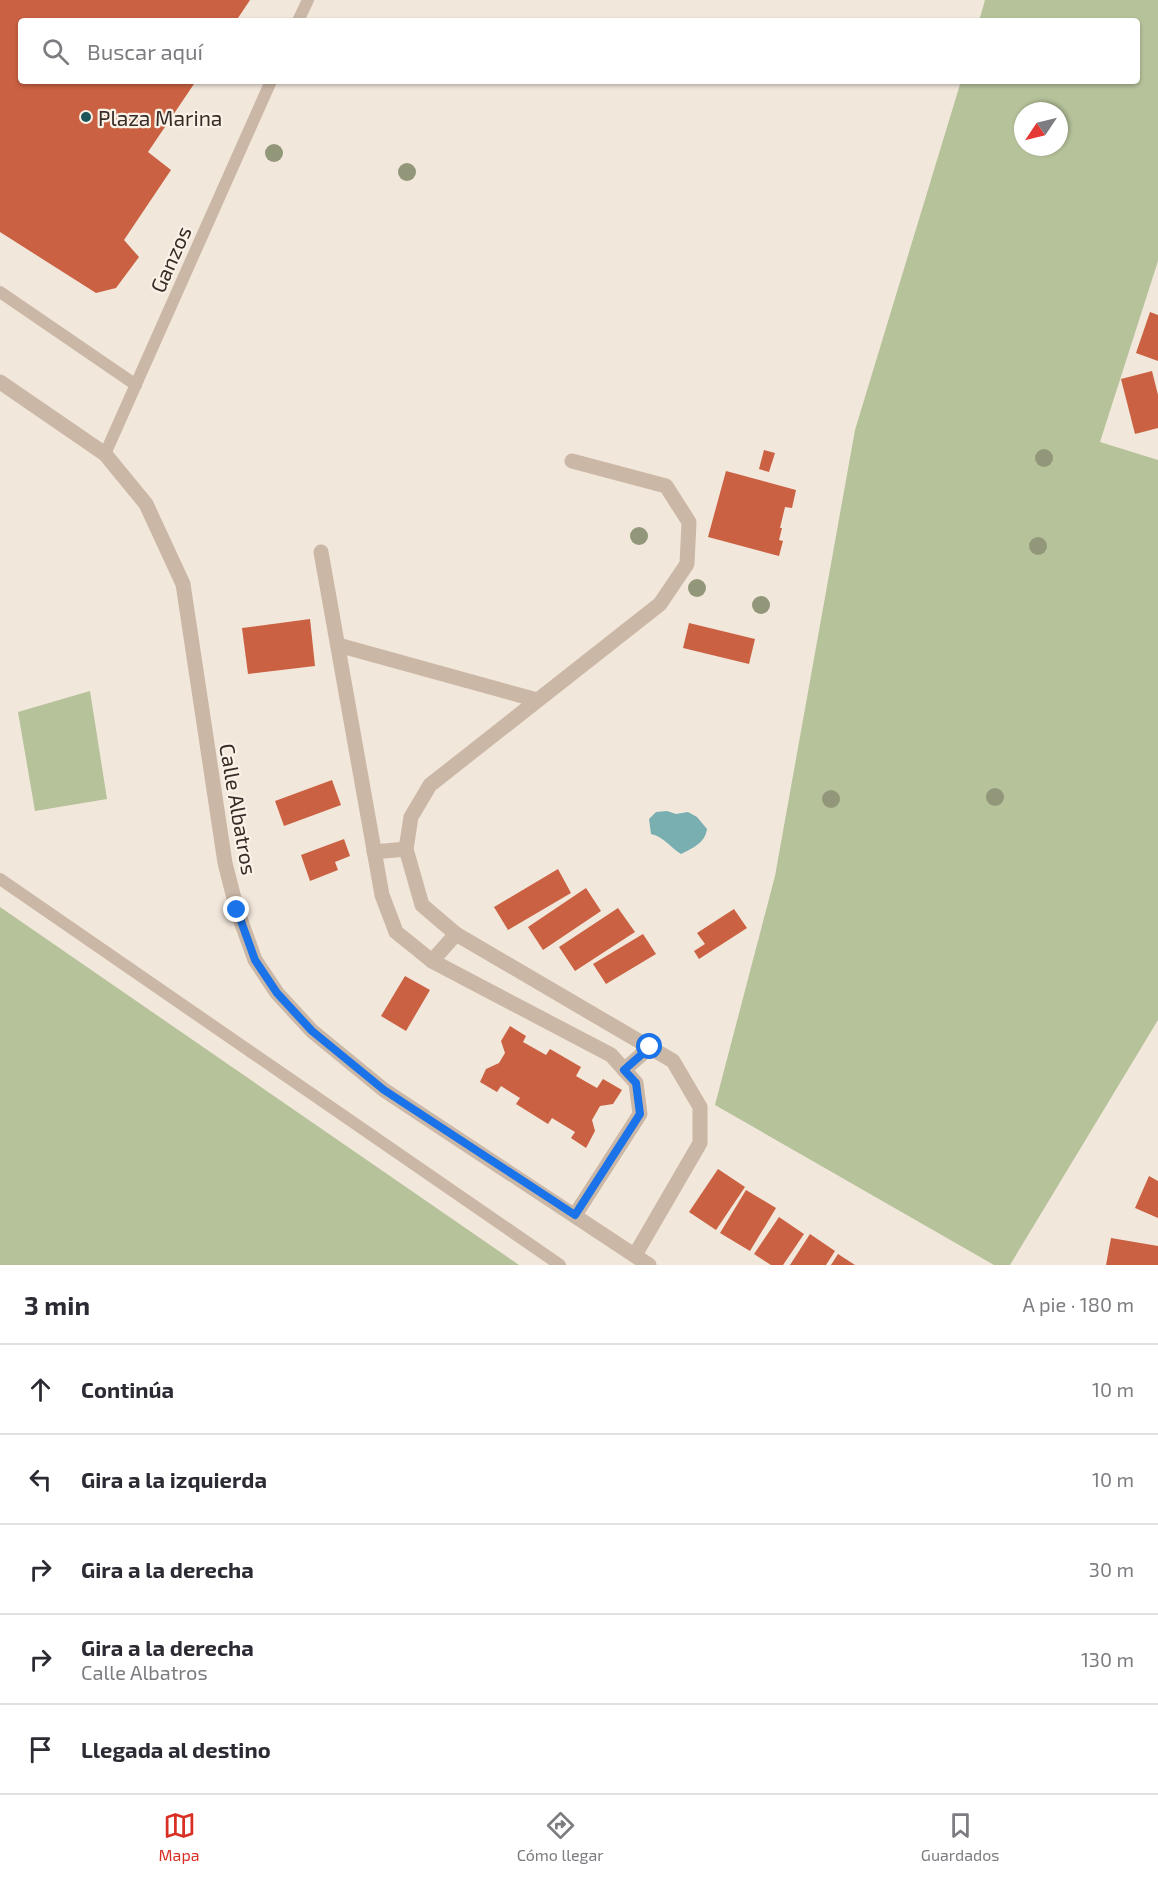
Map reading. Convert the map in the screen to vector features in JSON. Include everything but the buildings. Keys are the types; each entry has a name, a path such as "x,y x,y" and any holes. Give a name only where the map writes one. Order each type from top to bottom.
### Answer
{"street":[{"name":"Calle Albatros","path":"0,382 105,454 146,504 183,584 225,863 237,910 255,960 277,993 312,1031 384,1090 649,1265"},
{"path":"572,460 666,486 689,522 687,564 660,604 430,784 411,817 406,849 422,905 456,934 673,1061 700,1107 700,1143 634,1255"},
{"path":"321,552 382,895 396,932 432,961 611,1055 636,1083 640,1114 575,1215"},
{"path":"338,645 537,700"},
{"path":"374,852 406,849"},
{"path":"432,961 456,934"},
{"path":"624,1070 650,1047"}],"lane":[{"path":"299,18 308,0"},
{"name":"Ganzos","path":"105,454 271,84"},
{"path":"0,292 136,385"},
{"path":"0,879 560,1265"}],"green space":[{"path":"985,0 1158,0 1158,261 1100,442 1158,460 1158,1020 1010,1265 994,1265 715,1105 775,876 855,430 960,84 1140,84 1140,18 980,18"},
{"path":"90,691 107,799 35,811 18,712"},
{"path":"0,907 519,1265 0,1265"}],"water":[{"path":"667,811 676,814 688,812 697,817 707,829 704,838 681,854 651,834 649,819 656,812"}],"place":[{"name":"Plaza Marina","path":"86,117"}],"route":[{"path":"237,910 255,960 277,993 312,1031 384,1090 575,1215 640,1114 636,1083 624,1070 650,1047"}]}
